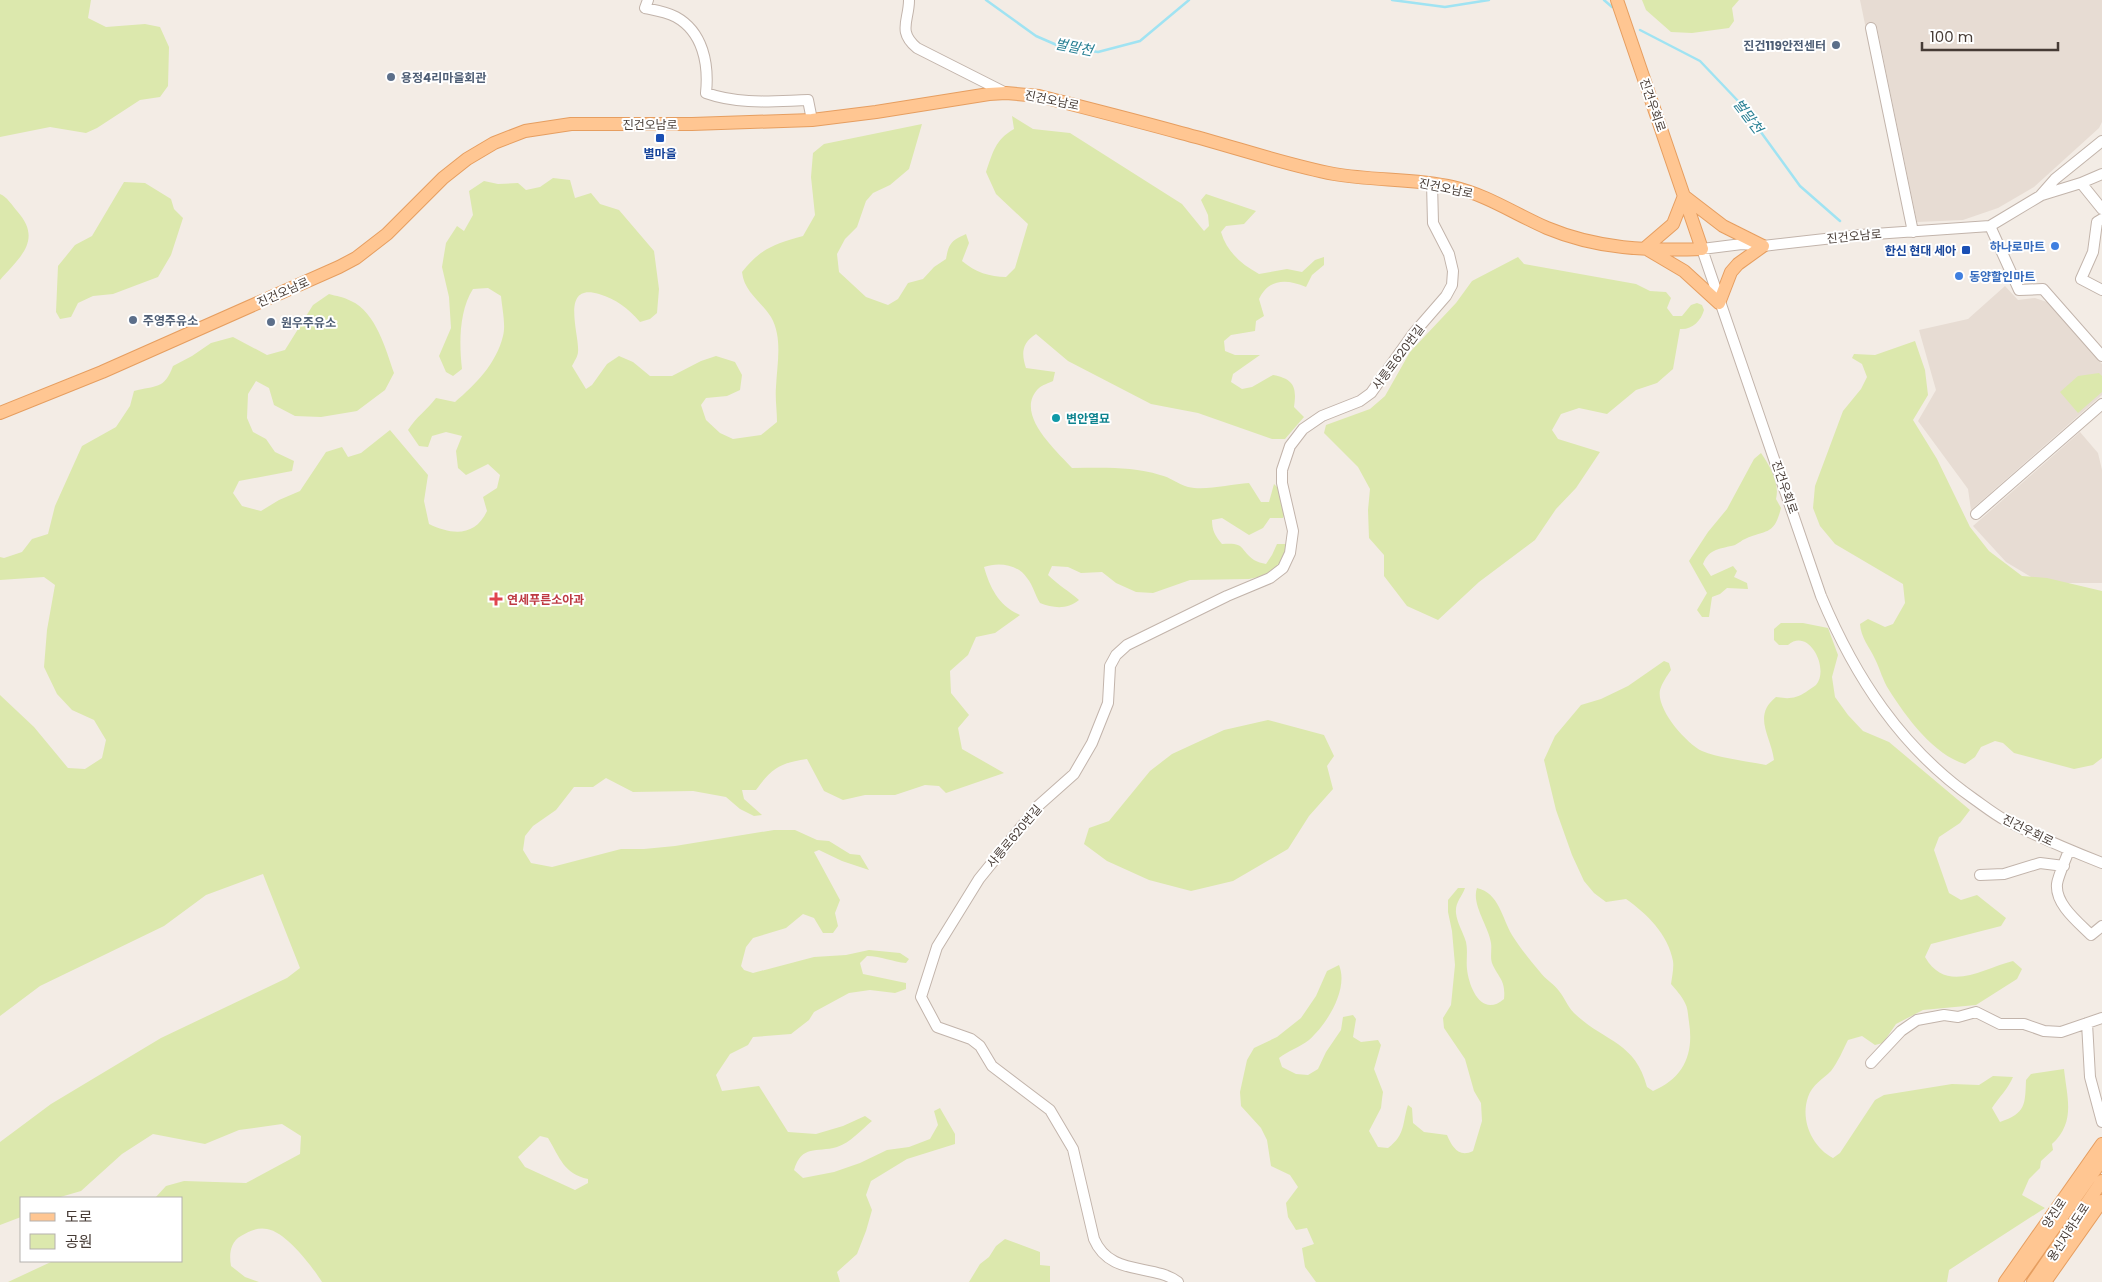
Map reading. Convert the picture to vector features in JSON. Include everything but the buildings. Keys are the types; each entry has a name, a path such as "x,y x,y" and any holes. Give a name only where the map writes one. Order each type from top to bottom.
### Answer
{"main road":[{"name":"진건우회로","path":"1617,0 1702,249"},
{"name":"진건오남로","path":"0,413 110,368 339,267 356,258 387,234 460,163 481,150 509,136 541,127 571,124 692,124 812,120 896,110 970,96 1006,93 1038,96 1319,170 1356,178 1432,183 1471,192 1546,227 1580,240 1604,246 1664,250 1702,249"},
{"path":"1684,196 1723,226 1763,246 1738,264 1731,272 1719,303 1684,272 1645,248 1673,224 1684,196"},
{"name":"양진로","path":"2005,1282 2102,1144"},
{"name":"용신지하도로","path":"2016,1282 2102,1160"},
{"name":"용신지하도로","path":"2033,1282 2102,1181"},
{"path":"2045,1282 2102,1201"}],"street":[{"path":"648,0 645,8 674,15 686,23 692,30 706,62 708,75 706,93 723,99 746,102 808,100 812,120"},
{"path":"909,0 905,30 911,43 917,48 1006,93"},
{"path":"1871,28 1913,232"},
{"name":"진건오남로","path":"1702,249 1742,244 1763,246 1860,235 1990,226 2040,196 2055,179 2102,141"},
{"path":"2040,196 2102,174"},
{"name":"사릉로620번길","path":"1178,1282 1166,1275 1137,1270 1122,1264 1099,1250 1094,1239 1073,1150 1050,1110 1008,1076 992,1066 980,1046 972,1038 937,1027 921,997 937,947 978,880 1038,806 1074,774 1092,743 1108,703 1110,666 1116,655 1127,645 1227,596 1270,578 1283,568 1290,552 1293,531 1282,484 1282,470 1290,446 1303,430 1322,416 1360,401 1371,393 1413,334 1446,296 1452,285 1453,271 1449,254 1433,223 1432,183"},
{"path":"2081,183 2102,209"},
{"path":"2102,219 2097,222 2093,252 2081,279 2102,290"},
{"path":"1990,226 2019,290 2043,289 2102,356"},
{"name":"진건우회로","path":"1702,249 1719,303 1780,471 1821,596 1861,675 1894,724 1922,756 1951,782 2004,820 2102,863"},
{"path":"1976,514 2102,404"},
{"path":"2069,850 2057,883 2060,898 2070,914 2091,935 2102,926"},
{"path":"1980,875 2004,874 2040,863 2064,866"},
{"path":"1871,1063 1901,1031 1916,1020 1944,1015 1958,1017 1976,1012 2000,1024 2024,1024 2044,1031 2061,1032 2102,1018"},
{"path":"2087,1024 2090,1077 2102,1122"}],"shaded area":[{"path":"1860,0 2102,0 2102,122 2099,128 2034,187 1998,208 1963,220 1917,222 1877,27 1866,29"},
{"path":"2005,286 2018,300 2035,298 2047,302 2102,364 2102,395 1971,510 1968,489 1918,421 1936,390 1919,330 1968,319"},
{"path":"2080,432 2098,453 2102,470 2102,583 2041,583 2006,562 1973,526"}],"green space":[{"path":"0,0 91,0 88,18 106,27 145,24 160,27 169,47 168,86 160,97 140,100 86,133 50,127 0,137"},
{"path":"1642,0 1739,0 1732,8 1734,21 1729,28 1692,33 1671,32 1646,10"},
{"path":"1012,116 1033,129 1070,133 1182,204 1204,231 1209,226 1208,215 1201,200 1206,194 1256,211 1244,224 1226,226 1221,232 1227,246 1236,257 1259,274 1287,269 1302,272 1315,260 1324,257 1324,265 1312,275 1306,287 1279,282 1268,287 1259,299 1264,316 1256,321 1255,331 1231,335 1224,341 1225,351 1235,355 1260,355 1233,374 1231,382 1242,389 1252,387 1273,375 1286,379 1292,385 1295,394 1294,407 1304,417 1285,439 1272,439 1198,413 1151,404 1068,361 1036,334 1025,345 1023,353 1026,368 1055,372 1053,381 1040,387 1032,398 1031,409 1040,431 1072,468 1138,470 1164,476 1184,486 1195,488 1249,483 1261,502 1269,502 1274,484 1282,492 1287,509 1283,518 1270,518 1263,528 1249,535 1222,518 1212,520 1216,536 1222,544 1239,545 1254,560 1266,564 1277,544 1286,544 1284,559 1272,574 1249,579 1190,580 1153,593 1136,592 1116,583 1102,572 1081,573 1068,567 1052,566 1048,575 1079,600 1065,607 1040,603 1023,573 1013,567 989,565 984,567 996,596 1006,607 1020,615 995,633 976,637 968,655 950,671 951,693 969,715 958,728 962,749 1004,773 946,793 939,786 925,785 895,795 865,795 843,800 824,791 807,759 790,762 777,768 767,776 756,790 742,790 744,799 762,815 754,816 740,809 726,797 693,791 633,792 606,778 593,787 574,787 556,810 533,826 525,836 523,850 531,863 552,867 621,849 675,846 774,830 795,830 817,840 829,841 850,854 860,855 869,870 842,861 819,850 814,852 840,900 835,913 838,926 833,933 823,933 814,918 803,914 786,928 753,938 746,947 741,966 744,970 753,973 814,957 846,955 869,950 900,953 909,959 906,963 867,956 860,963 863,974 906,983 906,989 895,993 870,990 849,993 814,1012 809,1020 791,1034 753,1037 748,1045 730,1054 716,1075 722,1091 759,1086 788,1132 816,1134 843,1126 865,1116 872,1121 842,1145 811,1151 801,1156 794,1170 803,1178 834,1172 860,1163 887,1150 909,1147 930,1139 938,1125 934,1111 940,1108 955,1134 955,1144 907,1159 871,1181 866,1195 872,1210 866,1231 857,1254 837,1272 840,1282 322,1282 312,1267 282,1236 267,1229 257,1229 237,1239 232,1245 230,1258 231,1266 245,1277 259,1282 8,1282 51,1262 182,1262 182,1197 156,1197 166,1186 184,1181 246,1183 300,1154 301,1136 282,1124 239,1130 205,1144 153,1134 122,1154 81,1191 60,1197 20,1197 20,1217 0,1225 0,1142 51,1104 161,1038 287,978 300,968 263,874 206,895 164,926 40,986 0,1016 0,695 34,727 68,768 85,769 102,758 106,740 94,720 72,710 57,694 44,667 47,630 55,585 44,577 0,580 0,557 4,558 22,552 32,539 48,534 55,506 82,446 116,427 130,406 134,391 163,383 173,366 211,343 233,337 267,355 285,350 313,305 329,294 351,301 360,306 367,314 379,332 394,373 385,390 357,411 321,417 295,416 274,405 269,388 256,381 248,394 247,418 253,432 266,439 275,452 294,461 292,471 239,481 233,493 242,506 261,511 279,500 300,491 326,452 342,447 348,457 361,453 390,430 428,475 424,501 429,524 454,532 476,526 487,511 483,497 497,488 500,475 488,464 466,475 458,468 456,451 462,436 446,432 432,436 428,447 419,446 408,430 436,398 455,402 470,388 496,356 504,332 501,296 488,288 473,289 465,307 461,328 460,349 462,369 453,376 446,372 439,356 451,328 449,297 442,267 446,243 457,226 464,231 473,215 469,191 484,181 498,184 518,183 526,190 540,187 553,178 570,180 575,198 591,193 600,204 619,210 654,251 659,289 657,313 650,319 640,322 621,305 599,294 587,292 579,296 575,303 574,312 578,352 572,366 586,389 592,385 607,364 619,356 633,362 650,376 672,376 701,361 716,356 735,362 742,375 740,390 727,396 706,398 701,405 706,420 720,433 733,439 761,435 777,422 778,342 775,325 771,317 749,291 742,272 762,252 803,236 815,215 811,177 813,153 824,144 922,124 909,169 890,185 873,193 866,201 857,227 845,239 837,254 839,272 866,297 888,305 898,299 908,283 923,279 934,267 946,259 948,249 952,243 966,234 969,243 962,261 967,265 988,275 1000,277 1006,277 1015,268 1028,224 996,194 986,172 999,142 1014,129","holes":["540,1136 548,1138 560,1158 573,1173 588,1179 588,1183 575,1190 525,1167 518,1157"]},
{"path":"124,182 145,183 171,199 174,209 183,218 171,255 158,277 113,294 93,296 78,303 71,317 60,319 56,312 58,266 75,245 92,236"},
{"path":"0,194 9,201 25,221 28,240 21,256 0,280"},
{"path":"1518,257 1524,264 1636,284 1650,291 1666,292 1671,298 1667,308 1673,316 1682,316 1691,305 1697,303 1702,305 1704,310 1701,318 1695,324 1688,328 1680,329 1673,369 1657,383 1636,390 1607,414 1579,408 1561,414 1552,430 1558,439 1600,452 1576,488 1556,509 1535,540 1479,582 1438,620 1407,606 1384,576 1384,555 1369,538 1368,510 1370,489 1358,467 1324,433 1326,425 1370,409 1385,396 1410,352 1456,303 1472,281"},
{"path":"1915,341 1925,370 1928,395 1913,420 1937,459 1970,527 1989,551 2022,576 2047,578 2102,591 2102,758 2093,765 2074,769 2014,753 2003,743 1995,741 1981,747 1975,757 1965,764 1954,759 1932,744 1912,723 1887,686 1864,638 1860,624 1868,619 1885,627 1893,624 1905,603 1903,584 1835,544 1820,526 1813,508 1815,486 1843,411 1861,389 1867,377 1862,364 1852,358 1854,354 1875,355"},
{"path":"2099,373 2102,376 2102,392 2078,413 2060,392 2078,376"},
{"path":"1761,453 1771,469 1777,487 1776,499 1781,508 1776,523 1769,530 1744,539 1735,545 1716,550 1709,555 1703,564 1711,576 1733,566 1737,571 1734,577 1747,583 1748,589 1727,588 1720,594 1712,597 1709,617 1702,617 1697,610 1707,593 1689,561 1708,532 1727,509 1754,459"},
{"path":"1781,623 1803,623 1828,628 1838,655 1832,677 1835,697 1848,715 1863,731 1889,742 1970,810 1960,823 1939,837 1934,850 1949,893 1961,900 1977,895 2006,918 2001,926 1931,944 1925,957 1934,968 1944,975 1955,977 1978,973 2013,961 2022,969 2017,979 1976,1005 1923,1010 1896,1024 1883,1043 1875,1045 1862,1036 1848,1040 1834,1067 1815,1086 1808,1097 1806,1115 1810,1132 1819,1147 1833,1158 1840,1153 1875,1100 1884,1095 1952,1084 1979,1085 1993,1076 2013,1077 1992,1108 2000,1122 2015,1115 2022,1107 2026,1080 2031,1074 2064,1069 2068,1109 2064,1127 2060,1136 2052,1144 2053,1150 2041,1161 2040,1168 2029,1179 2022,1195 2045,1208 1949,1270 1947,1282 1316,1282 1305,1267 1302,1248 1314,1244 1307,1228 1296,1230 1288,1217 1286,1203 1298,1187 1290,1175 1271,1166 1267,1140 1261,1128 1241,1106 1240,1092 1247,1060 1254,1048 1277,1037 1301,1018 1316,996 1327,971 1339,965 1341,985 1335,1006 1323,1025 1309,1040 1279,1058 1282,1067 1296,1074 1308,1075 1318,1069 1326,1052 1341,1030 1343,1017 1353,1015 1356,1019 1353,1037 1361,1042 1378,1040 1381,1045 1374,1069 1383,1092 1381,1108 1369,1131 1378,1147 1388,1148 1398,1138 1408,1105 1412,1108 1413,1123 1424,1132 1447,1135 1451,1144 1460,1152 1468,1153 1473,1151 1482,1121 1481,1103 1474,1091 1465,1059 1444,1028 1443,1018 1451,1005 1455,965 1448,900 1458,888 1465,888 1458,903 1456,913 1466,942 1468,977 1474,992 1483,1003 1489,1005 1496,1004 1504,999 1503,983 1492,963 1490,937 1476,901 1477,888 1490,895 1495,901 1518,945 1542,975 1557,988 1574,1013 1585,1023 1627,1051 1642,1072 1647,1087 1653,1091 1664,1086 1685,1064 1690,1044 1686,1005 1681,995 1671,984 1673,964 1670,951 1661,933 1649,918 1634,905 1626,899 1606,902 1594,893 1584,881 1572,855 1556,810 1544,760 1555,736 1581,705 1601,699 1628,686 1664,661 1669,663 1671,670 1661,687 1660,698 1667,716 1688,741 1702,751 1766,765 1774,760 1764,719 1765,711 1769,704 1776,697 1791,698 1802,694 1816,685 1820,678 1819,661 1810,646 1803,641 1779,645 1774,640 1774,629"},
{"path":"1268,720 1324,735 1334,756 1327,766 1333,789 1309,816 1288,849 1233,881 1191,891 1149,880 1107,861 1084,844 1089,828 1109,821 1150,771 1172,754 1224,730"},
{"path":"1005,1239 1040,1252 1040,1265 1050,1266 1050,1282 969,1282 980,1264"}],"waterway":[{"name":"벌말천","path":"986,0 1036,36 1059,46 1098,52 1140,41 1189,0"},
{"name":"벌말천","path":"1392,0 1445,7 1489,0"},
{"name":"벌말천","path":"1604,0 1612,7"},
{"name":"벌말천","path":"1640,30 1700,61 1739,102 1800,186 1840,221"}],"place":[{"name":"진건119안전센터","path":"1836,45"},
{"name":"용정4리마을회관","path":"391,77"},
{"name":"별마을","path":"660,138"},
{"name":"하나로마트","path":"2055,246"},
{"name":"한신 현대 세아","path":"1966,250"},
{"name":"동양할인마트","path":"1959,276"},
{"name":"주영주유소","path":"133,320"},
{"name":"원우주유소","path":"271,322"},
{"name":"변안열묘","path":"1056,418"},
{"name":"연세푸른소아과","path":"496,599"}]}
